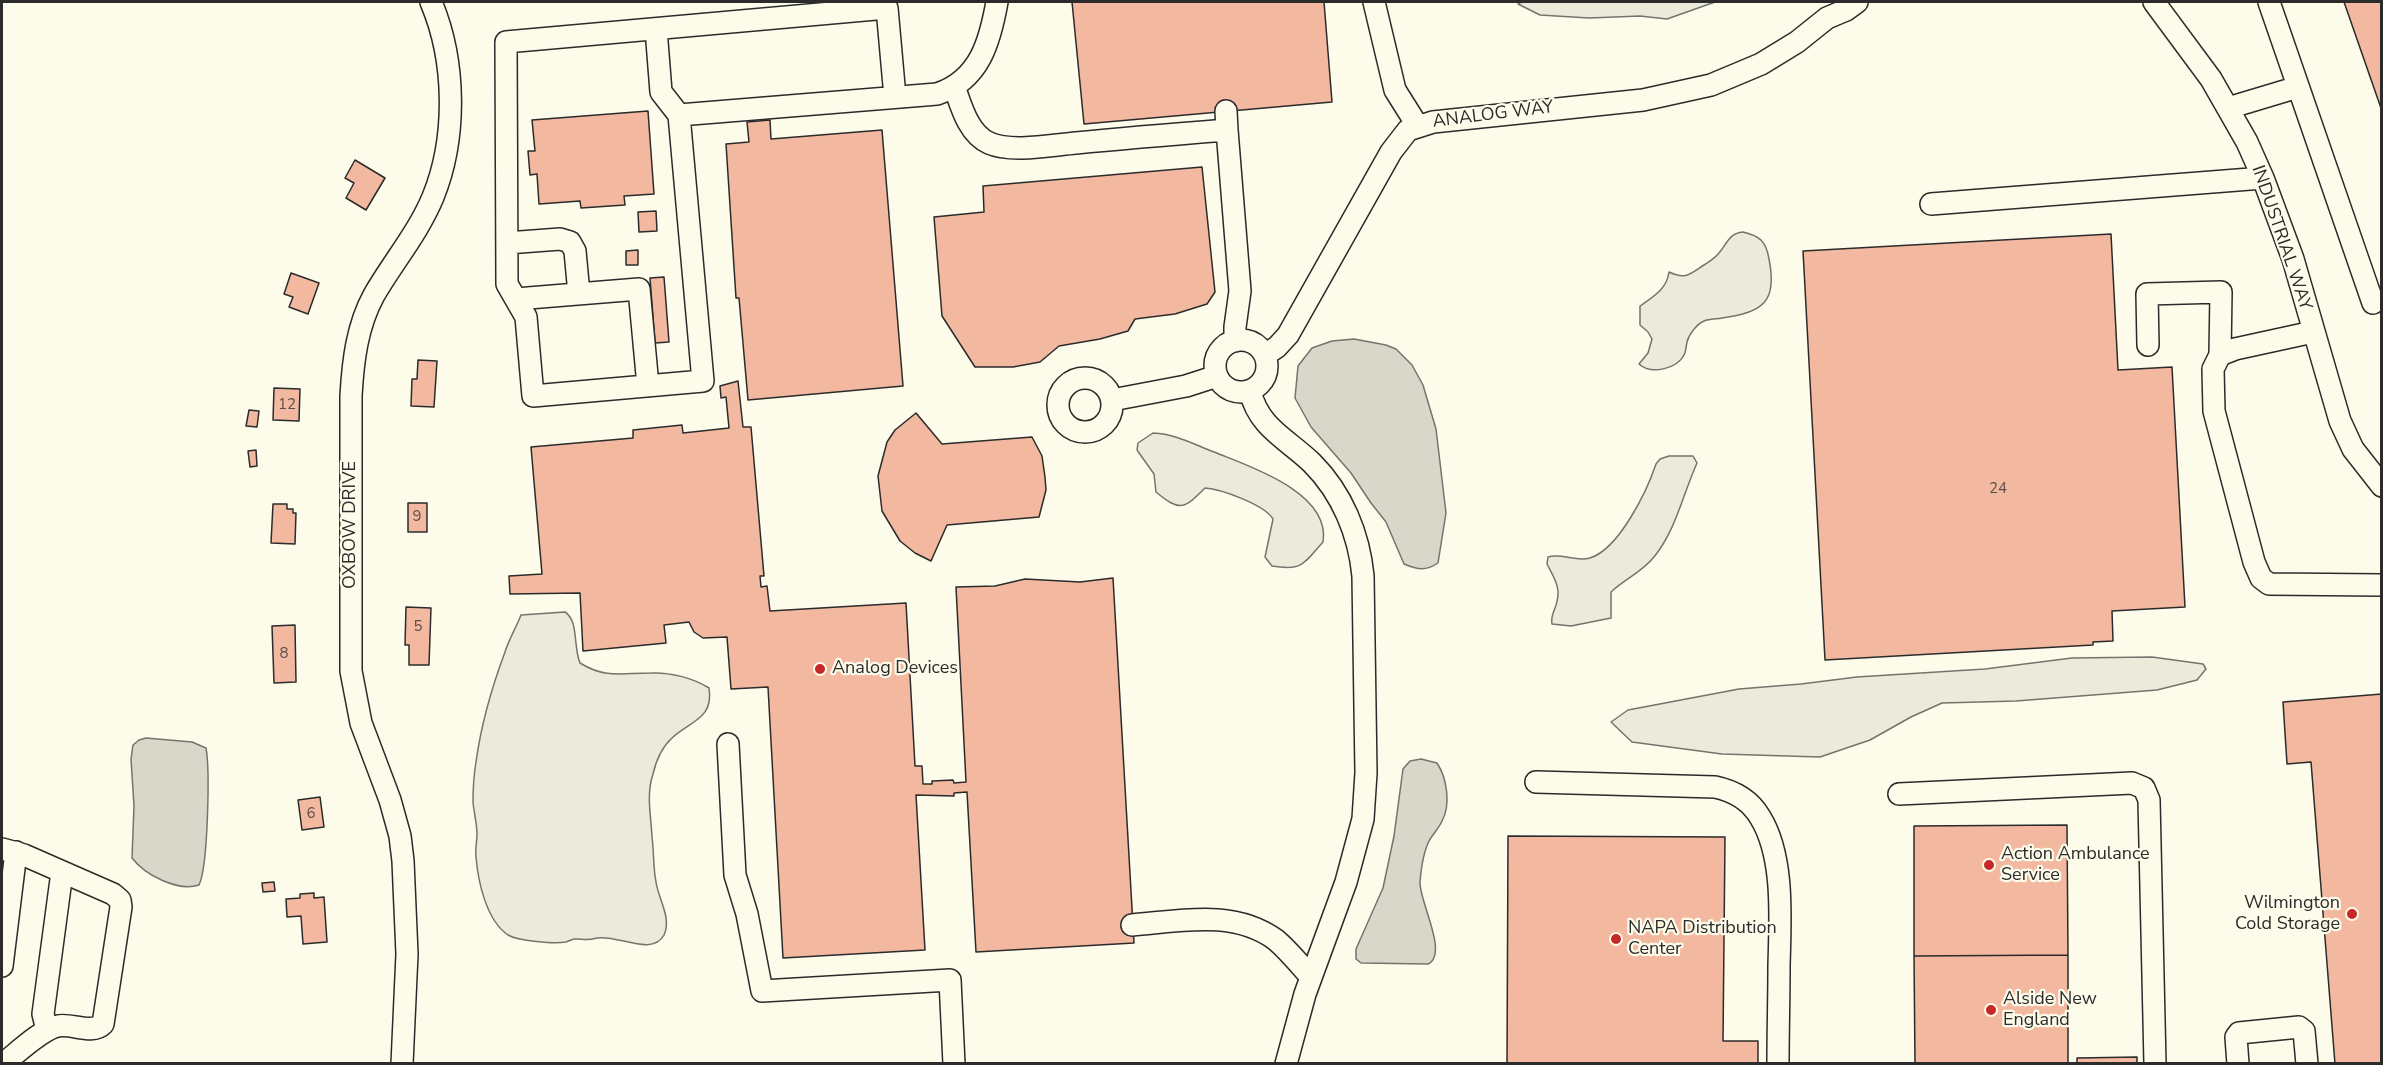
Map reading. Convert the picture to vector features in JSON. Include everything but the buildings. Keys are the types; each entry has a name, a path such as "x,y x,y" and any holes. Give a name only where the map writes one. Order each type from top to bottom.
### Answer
{"street":[{"name":"OXBOW DRIVE","path":"402,1064 408,954 402,853 390,800 361,723 351,671 351,396 353,365 363,320 374,295 433,197 445,154 449,88 446,51 431,2"},
{"path":"679,115 937,94 954,86 974,68 985,51 997,2"},
{"path":"1374,2 1395,90 1417,126"},
{"name":"ANALOG WAY","path":"1265,355 1277,347 1288,335 1380,168 1400,138 1417,126 1559,107 1643,99 1688,91 1761,64 1797,42 1832,10 1846,10 1857,2"},
{"name":"INDUSTRIAL WAY","path":"2154,2 2189,48 2247,142 2263,178 2292,259 2343,427 2353,449 2382,486"},
{"path":"2269,2 2373,303"},
{"path":"656,29 662,92 679,115 703,381 533,396 526,317 507,284 506,42 888,8 895,97"},
{"path":"954,86 963,111 974,129 988,143 1000,147 1036,147 1226,121 1240,291 1235,340"},
{"path":"2228,108 2298,87"},
{"path":"1930,204 2263,178"},
{"path":"507,243 560,238 568,240 575,249 579,294"},
{"path":"516,299 639,289 648,386"},
{"path":"2148,345 2147,294 2221,292 2220,355 2213,369 2214,411 2254,562 2261,578 2269,584 2382,585"},
{"path":"2220,355 2235,349 2313,332"},
{"path":"1235,340 1254,344 1265,355 1267,367 1265,375 1261,382 1250,391 1239,393 1227,389 1217,376 1215,364 1217,357 1224,347 1235,340"},
{"path":"1112,400 1186,386 1217,376"},
{"path":"1250,391 1253,405 1260,418 1313,464 1336,493 1353,527 1362,563 1366,772 1363,819 1350,871 1311,977 1286,1064"},
{"path":"728,744 735,875 747,914 762,991 950,980 954,1064"},
{"path":"1536,782 1705,786 1735,794 1752,806 1764,824 1771,843 1779,899 1778,1064"},
{"path":"1899,794 2132,783 2144,788 2150,800 2155,1064"},
{"path":"2,966 9,850 115,895 120,900 121,909 103,1024 95,1029 63,1026 47,1030 3,1064"},
{"path":"47,1030 43,1014 62,872"},
{"path":"1132,925 1210,919 1243,923 1275,939 1311,977"},
{"path":"2238,1064 2236,1037 2239,1033 2299,1027 2304,1031 2307,1064"}],"shaded area":[{"path":"1522,2 1715,2 1667,19 1640,16 1589,18 1540,15 1518,4"},
{"path":"1743,232 1761,240 1768,253 1771,286 1764,303 1736,316 1701,322 1690,336 1681,360 1670,367 1657,370 1639,364 1648,353 1652,339 1640,325 1640,306 1662,288 1669,272 1680,276 1691,273 1715,257 1734,234"},
{"path":"1354,339 1396,349 1412,365 1423,385 1436,429 1446,513 1438,563 1430,567 1418,568 1404,564 1386,522 1351,473 1311,427 1295,398 1298,366 1312,348 1332,341"},
{"path":"1153,433 1184,440 1266,473 1284,484 1301,495 1314,509 1322,524 1323,542 1302,564 1290,567 1272,566 1265,557 1273,519 1261,508 1231,495 1205,488 1187,504 1171,503 1156,492 1154,474 1137,450 1138,443"},
{"path":"1669,456 1693,456 1697,463 1674,524 1662,546 1644,567 1611,592 1611,618 1571,626 1552,624 1558,591 1547,564 1548,557 1585,559 1601,552 1630,518 1646,489 1656,464 1660,459"},
{"path":"565,612 574,628 580,663 589,668 614,674 673,675 696,681 709,688 710,698 704,713 665,746 654,769 651,782 649,805 654,871 664,908 666,928 664,935 651,944 643,945 605,938 574,939 553,943 513,937 500,928 494,920 481,888 477,867 477,830 473,787 478,748 491,692 521,615"},
{"path":"2152,657 2203,664 2206,669 2197,680 2157,690 2016,701 1942,703 1870,740 1820,757 1722,754 1632,742 1611,722 1628,710 1739,689 1857,677 1985,669 2072,658"},
{"path":"146,738 192,742 206,748 207,818 204,859 199,885 182,886 162,880 153,876 132,858 134,806 131,759 133,745"},
{"path":"1421,759 1437,763 1447,792 1445,815 1427,845 1420,882 1432,926 1434,958 1428,964 1361,963 1356,959 1356,949 1383,888 1394,836 1403,769 1410,761"}],"place":[{"name":"Analog Devices","path":"820,669"},
{"name":"Action Ambulance Service","path":"1989,865"},
{"name":"Wilmington Cold Storage","path":"2352,914"},
{"name":"NAPA Distribution Center","path":"1616,939"},
{"name":"Alside New England","path":"1991,1010"}]}
